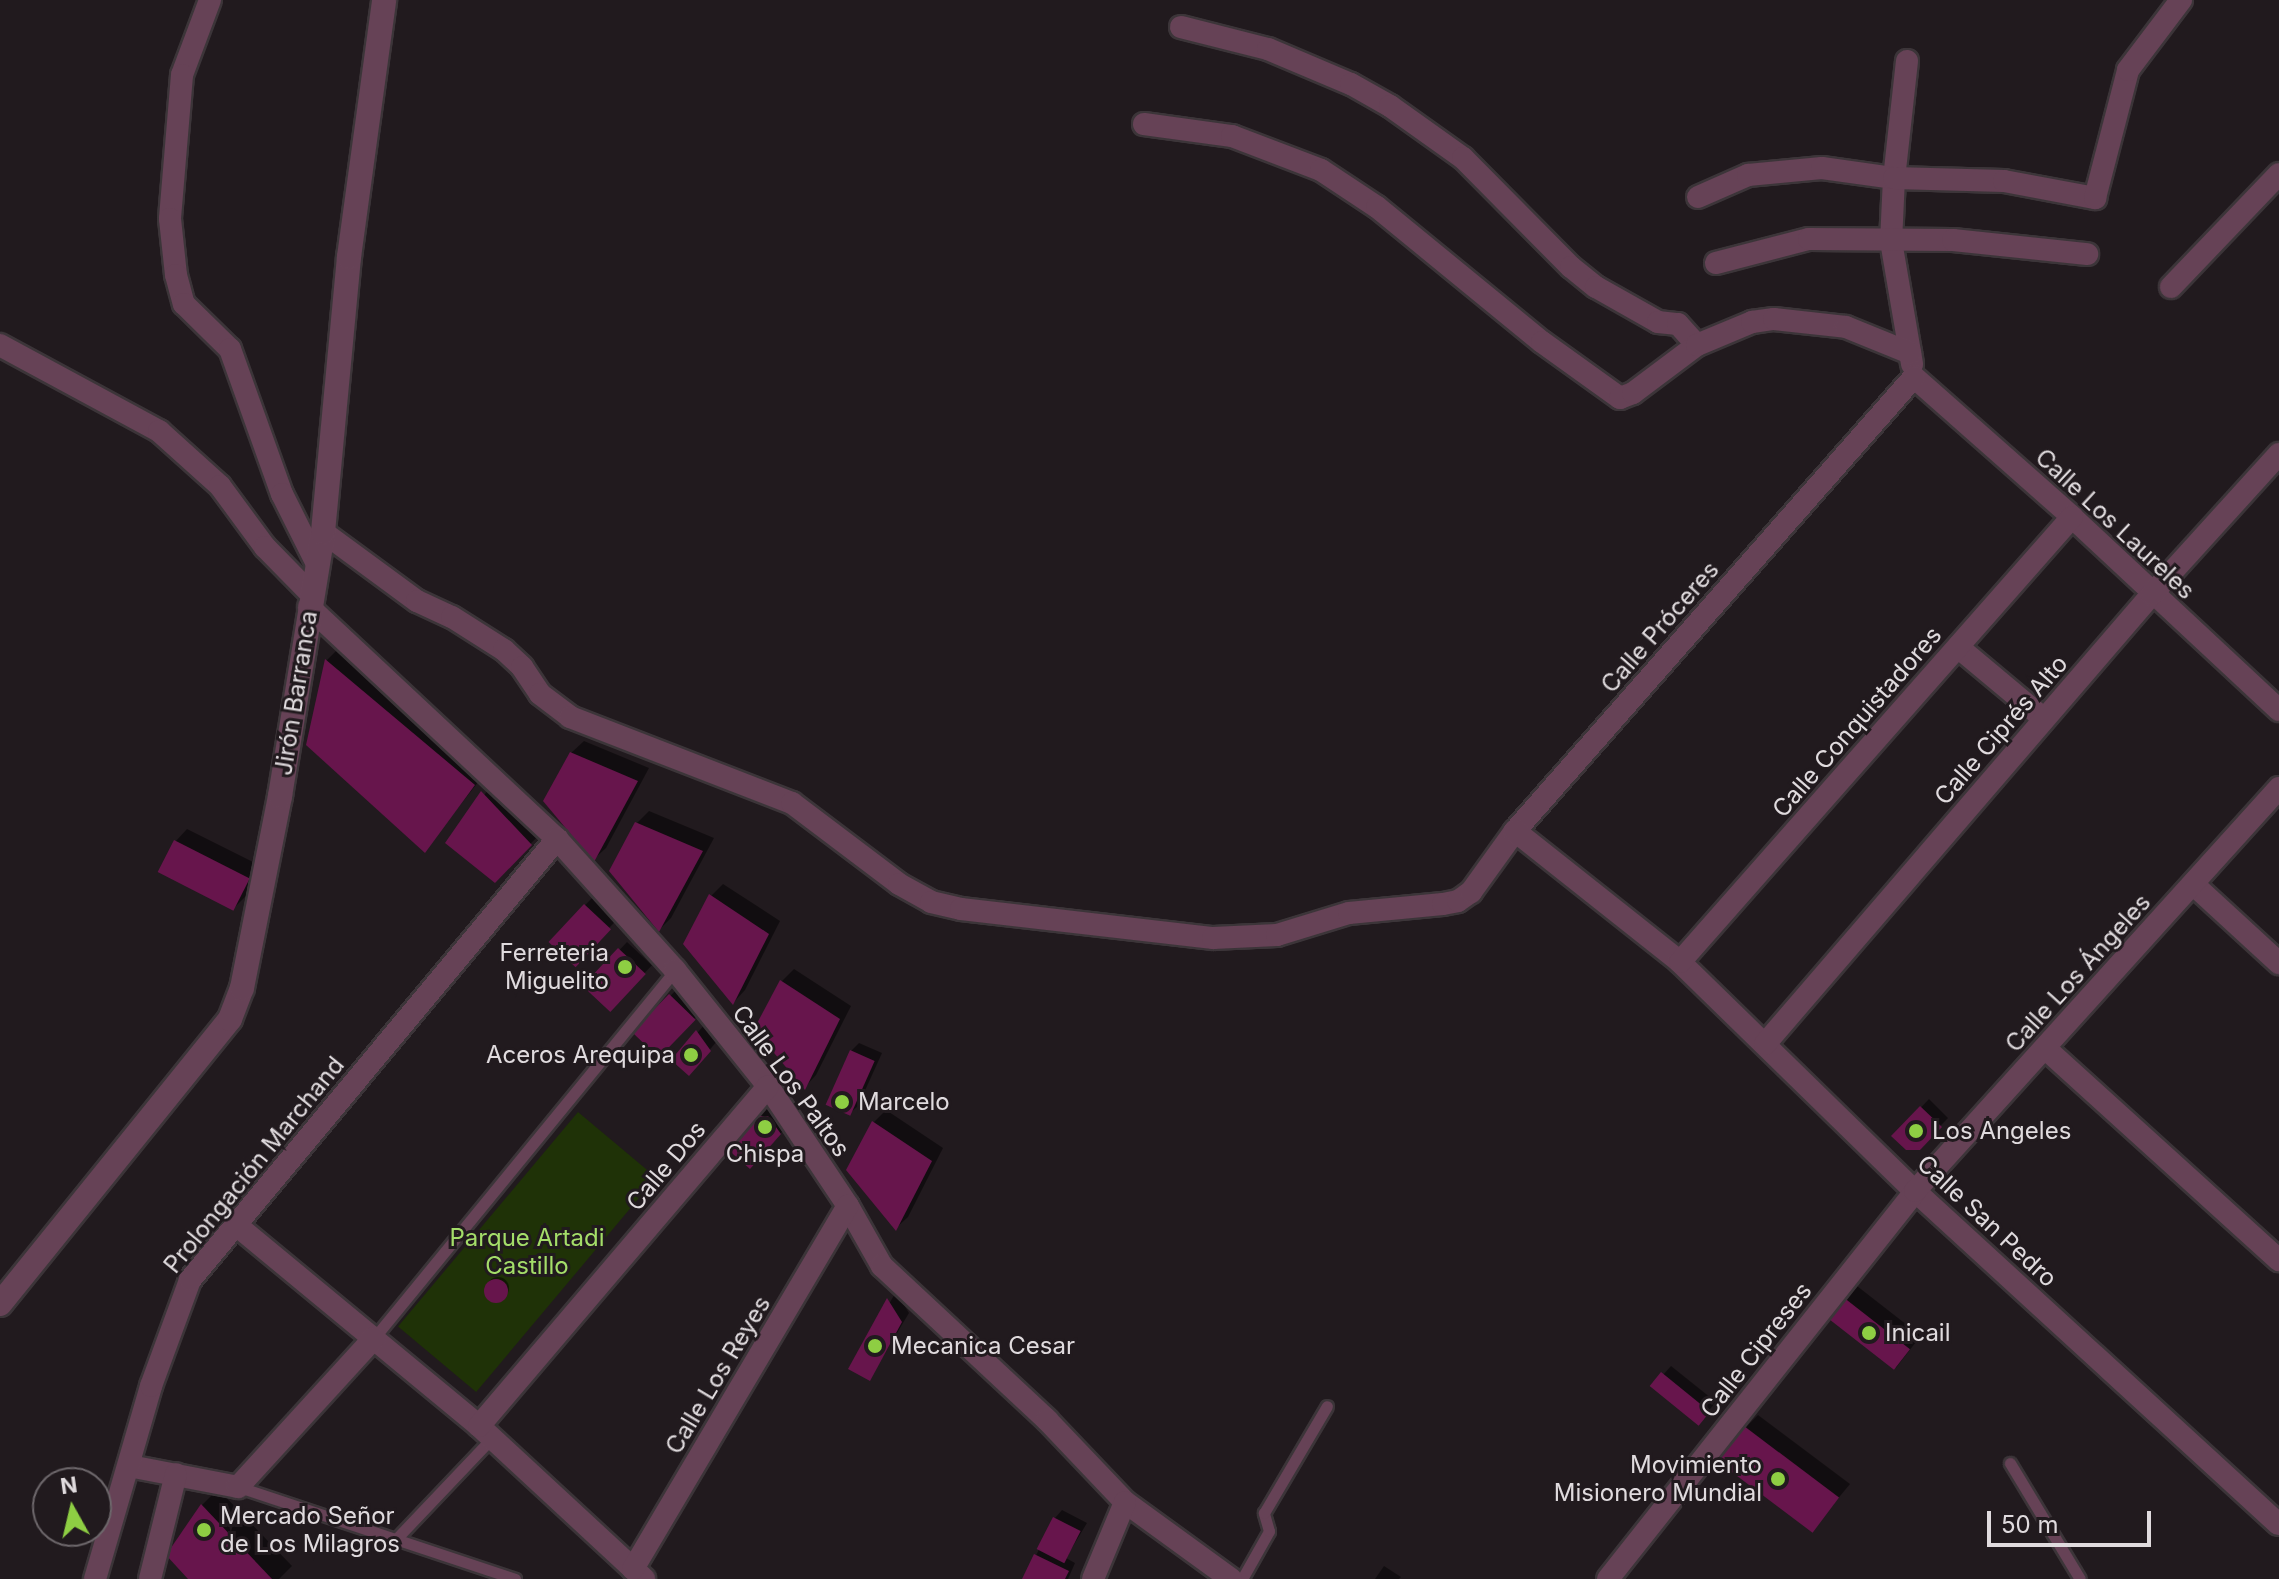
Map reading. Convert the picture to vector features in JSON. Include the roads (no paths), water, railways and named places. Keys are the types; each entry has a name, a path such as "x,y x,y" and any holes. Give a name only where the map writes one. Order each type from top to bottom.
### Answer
{"street":[{"path":"210,0 182,75 170,204 176,275 184,304 230,349 282,494 317,564"},
{"name":"Jirón Barranca","path":"0,1304 230,1019 250,955 280,796 323,532 349,257 384,0"},
{"path":"1698,197 1748,175 1822,168 1894,178 2004,181 2095,198 2128,70 2181,0"},
{"path":"1181,27 1268,49 1351,84 1390,106 1463,158 1596,287 1658,322 1678,324 1697,345"},
{"path":"1907,61 1894,178 1891,241 1914,377"},
{"path":"1144,124 1232,136 1321,170 1377,207 1542,342 1620,398 1633,393 1697,345 1731,328 1774,319 1846,327 1910,353"},
{"path":"2171,287 2279,174"},
{"path":"1716,263 1809,239 1953,240 2087,254"},
{"name":"Calle Los Paltos","path":"0,345 159,431 220,486 310,601 557,839 675,970 768,1086 848,1206 882,1266 1047,1420 1125,1502 1231,1579"},
{"name":"Calle Próceres","path":"323,532 417,601 452,617 504,650 522,667 540,694 570,717 792,803 899,884 931,902 961,909 1213,938 1277,935 1349,913 1458,901 1471,892 1515,831 1914,377"},
{"name":"Calle Los Laureles","path":"1914,377 2072,517 2279,710"},
{"name":"Calle Ciprés Alto","path":"1765,1044 2152,594 2279,454"},
{"name":"Calle Conquistadores","path":"1680,962 2072,517"},
{"path":"1958,647 2044,719"},
{"name":"Calle Los Ángeles","path":"1915,1191 2279,788"},
{"name":"Calle San Pedro","path":"1515,831 1680,962 1915,1191 2279,1524"},
{"name":"Prolongación Marchand","path":"95,1579 178,1304 190,1280 557,839"},
{"path":"2193,884 2279,963"},
{"path":"2045,1048 2279,1260"},
{"name":"Calle Dos","path":"485,1432 768,1086"},
{"name":"Calle Cipreses","path":"1608,1579 1915,1191"},
{"name":"Calle Los Reyes","path":"641,1577 848,1206"},
{"path":"235,1224 485,1432 641,1577"},
{"path":"129,1466 238,1487 374,1338"},
{"path":"150,1579 176,1474"},
{"path":"1093,1579 1125,1502"}],"lane":[{"path":"374,1338 675,970"},
{"path":"1242,1579 1269,1531 1264,1513 1327,1406"},
{"path":"396,1539 485,1432"},
{"path":"2010,1463 2080,1579"},
{"path":"238,1487 515,1579"}],"place":[{"name":"Ferreteria Miguelito","path":"625,967"},
{"name":"Aceros Arequipa","path":"691,1055"},
{"name":"Marcelo","path":"842,1102"},
{"name":"Chispa","path":"765,1127"},
{"name":"Los Angeles","path":"1916,1131"},
{"name":"Inicail","path":"1869,1333"},
{"name":"Mecanica Cesar","path":"875,1346"},
{"name":"Movimiento Misionero Mundial","path":"1778,1479"},
{"name":"Mercado Señor de Los Milagros","path":"204,1530"}],"park label":[{"name":"Parque Artadi Castillo","path":"527,1252"}]}
